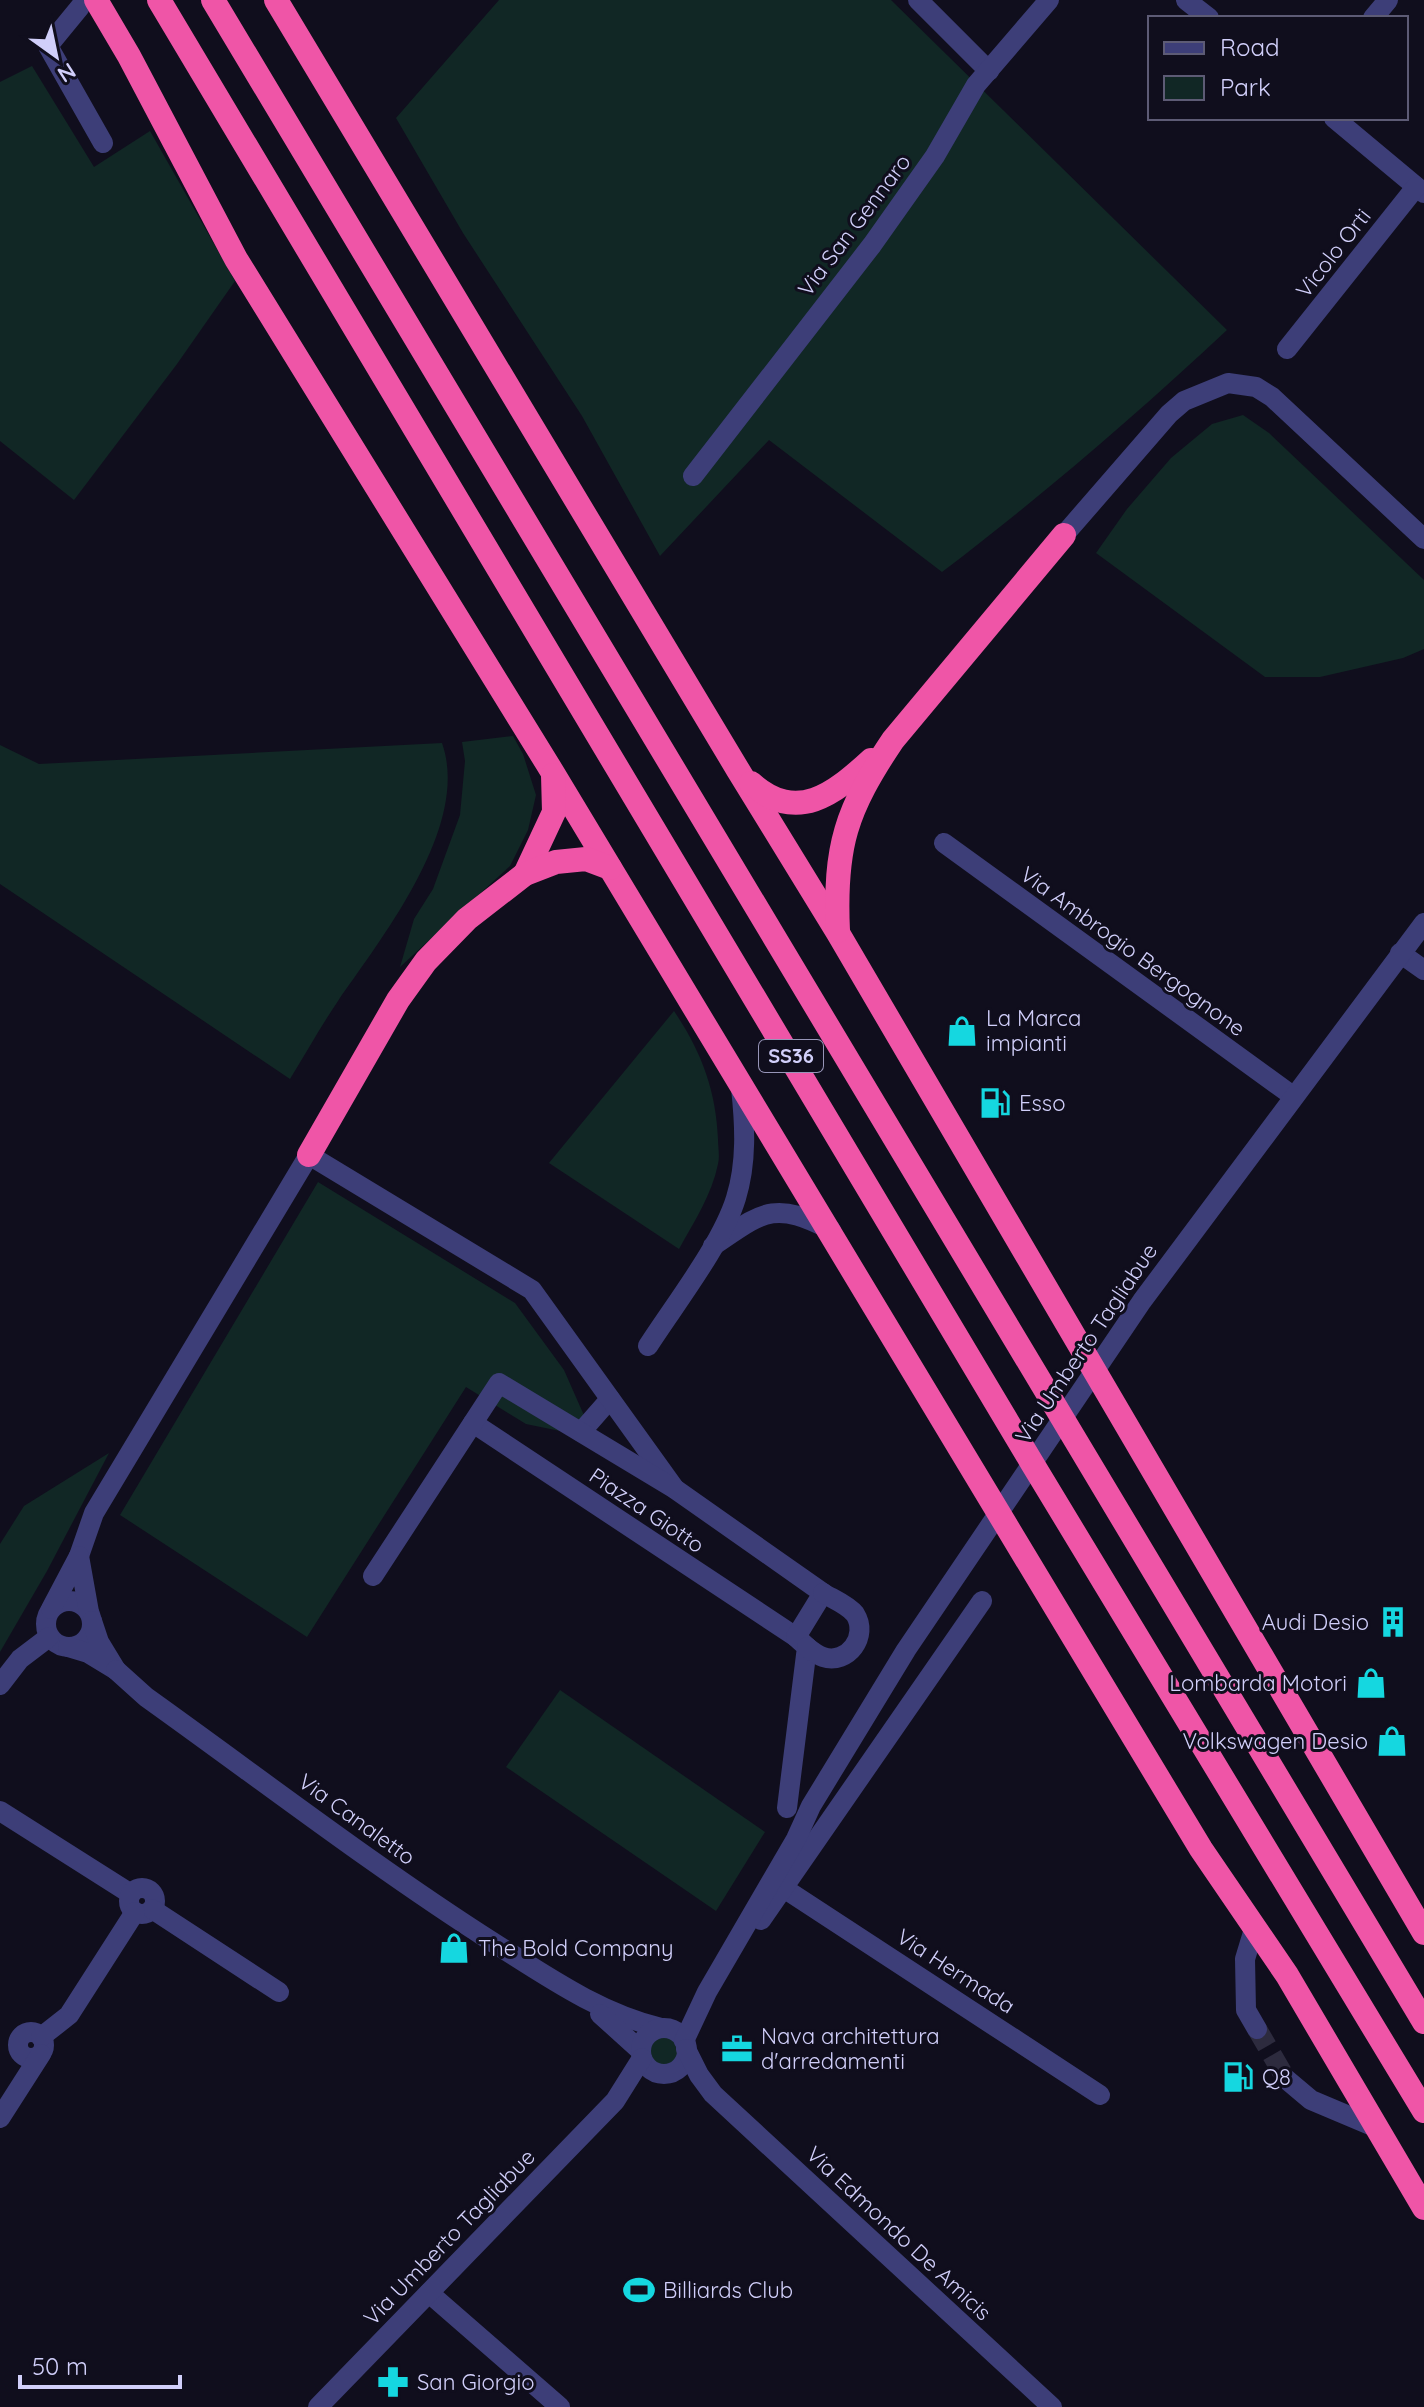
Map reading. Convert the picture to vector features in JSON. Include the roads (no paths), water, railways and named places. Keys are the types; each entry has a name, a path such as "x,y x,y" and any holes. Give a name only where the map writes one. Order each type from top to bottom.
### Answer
{"highway":[{"name":"SS36","path":"159,0 1024,1449 1424,2111"},
{"name":"SS36","path":"213,0 1424,2022"},
{"path":"276,0 838,933 1424,1933"},
{"path":"83,2 129,56 236,259 831,1230 1201,1849 1255,1926 1424,2208"},
{"path":"838,933 840,848 853,806 869,776 893,740 1064,535"},
{"path":"738,770 763,793 776,800 795,803 829,795 893,740"},
{"path":"525,874 554,812 553,773"},
{"path":"309,1155 398,1000 426,961 467,919 525,874 556,862 586,859 610,868"}],"street":[{"path":"918,0 989,71"},
{"name":"Via San Gennaro","path":"693,476 872,245 935,156 976,85 1049,0"},
{"path":"1186,0 1206,16"},
{"path":"1375,16 1388,0"},
{"path":"83,2 48,46 103,143"},
{"path":"1336,120 1420,190"},
{"name":"Vicolo Orti","path":"1287,349 1420,190"},
{"path":"1064,535 1169,414 1199,393 1228,383 1256,387 1272,397 1424,539"},
{"name":"Via Ambrogio Bergognone","path":"944,843 1293,1096"},
{"name":"Via Umberto Tagliabue","path":"709,1990 874,1700 953,1582 1142,1301 1424,923"},
{"path":"1400,953 1424,970"},
{"path":"648,1346 713,1246 735,1199 746,1132 741,1084"},
{"path":"309,1155 532,1290 675,1489"},
{"name":"Via Canaletto","path":"309,1155 94,1513 79,1556 51,1609 46,1623 49,1637 88,1653 116,1670 146,1697 442,1910 579,1996 621,2017 675,2037"},
{"path":"713,1246 751,1220 779,1211 810,1219 831,1230"},
{"path":"373,1576 499,1383 675,1489 823,1593 851,1609 859,1622 860,1635 853,1649 840,1657 825,1658 801,1642"},
{"path":"581,1432 610,1399"},
{"name":"Piazza Giotto","path":"473,1423 801,1642"},
{"name":"Via Canaletto","path":"79,1556 99,1642 116,1670"},
{"path":"787,1808 801,1642 823,1593"},
{"path":"51,1609 71,1600 85,1606 91,1616 89,1635 84,1641 68,1647"},
{"name":"Via Umberto Tagliabue","path":"675,2037 785,1889 982,1601"},
{"path":"0,1685 20,1659 49,1637"},
{"path":"811,1806 832,1818"},
{"path":"0,1811 139,1905 279,1992"},
{"name":"Via Hermada","path":"785,1889 1100,2095"},
{"path":"0,2118 41,2046 69,2015 139,1905"},
{"path":"1255,1926 1245,1959 1246,2010 1257,2029"},
{"name":"Via Canaletto","path":"579,1996 641,2055"},
{"path":"9,2040 30,2032 41,2046"},
{"path":"646,2036 675,2037 685,2059 666,2073 649,2069 641,2055 646,2036"},
{"name":"Via Edmondo De Amicis","path":"675,2037 713,2094 1052,2407"},
{"name":"Via Umberto Tagliabue","path":"318,2407 615,2101 641,2055"},
{"name":"Via Umberto Tagliabue","path":"615,2101 666,2073"},
{"name":"Via Edmondo De Amicis","path":"666,2073 713,2094"},
{"path":"1286,2079 1311,2100 1375,2127"},
{"path":"429,2293 560,2407"}],"tunnel":[{"path":"1257,2029 1286,2079"}],"place":[{"name":"La Marca impianti","path":"962,1031"},
{"name":"Esso","path":"995,1103"},
{"name":"Audi Desio","path":"1393,1622"},
{"name":"Lombarda Motori","path":"1371,1683"},
{"name":"Volkswagen Desio","path":"1392,1741"},
{"name":"The Bold Company","path":"454,1948"},
{"name":"Nava architettura d'arredamenti","path":"737,2049"},
{"name":"Q8","path":"1238,2077"},
{"name":"Billiards Club","path":"639,2290"},
{"name":"San Giorgio","path":"393,2382"}]}
